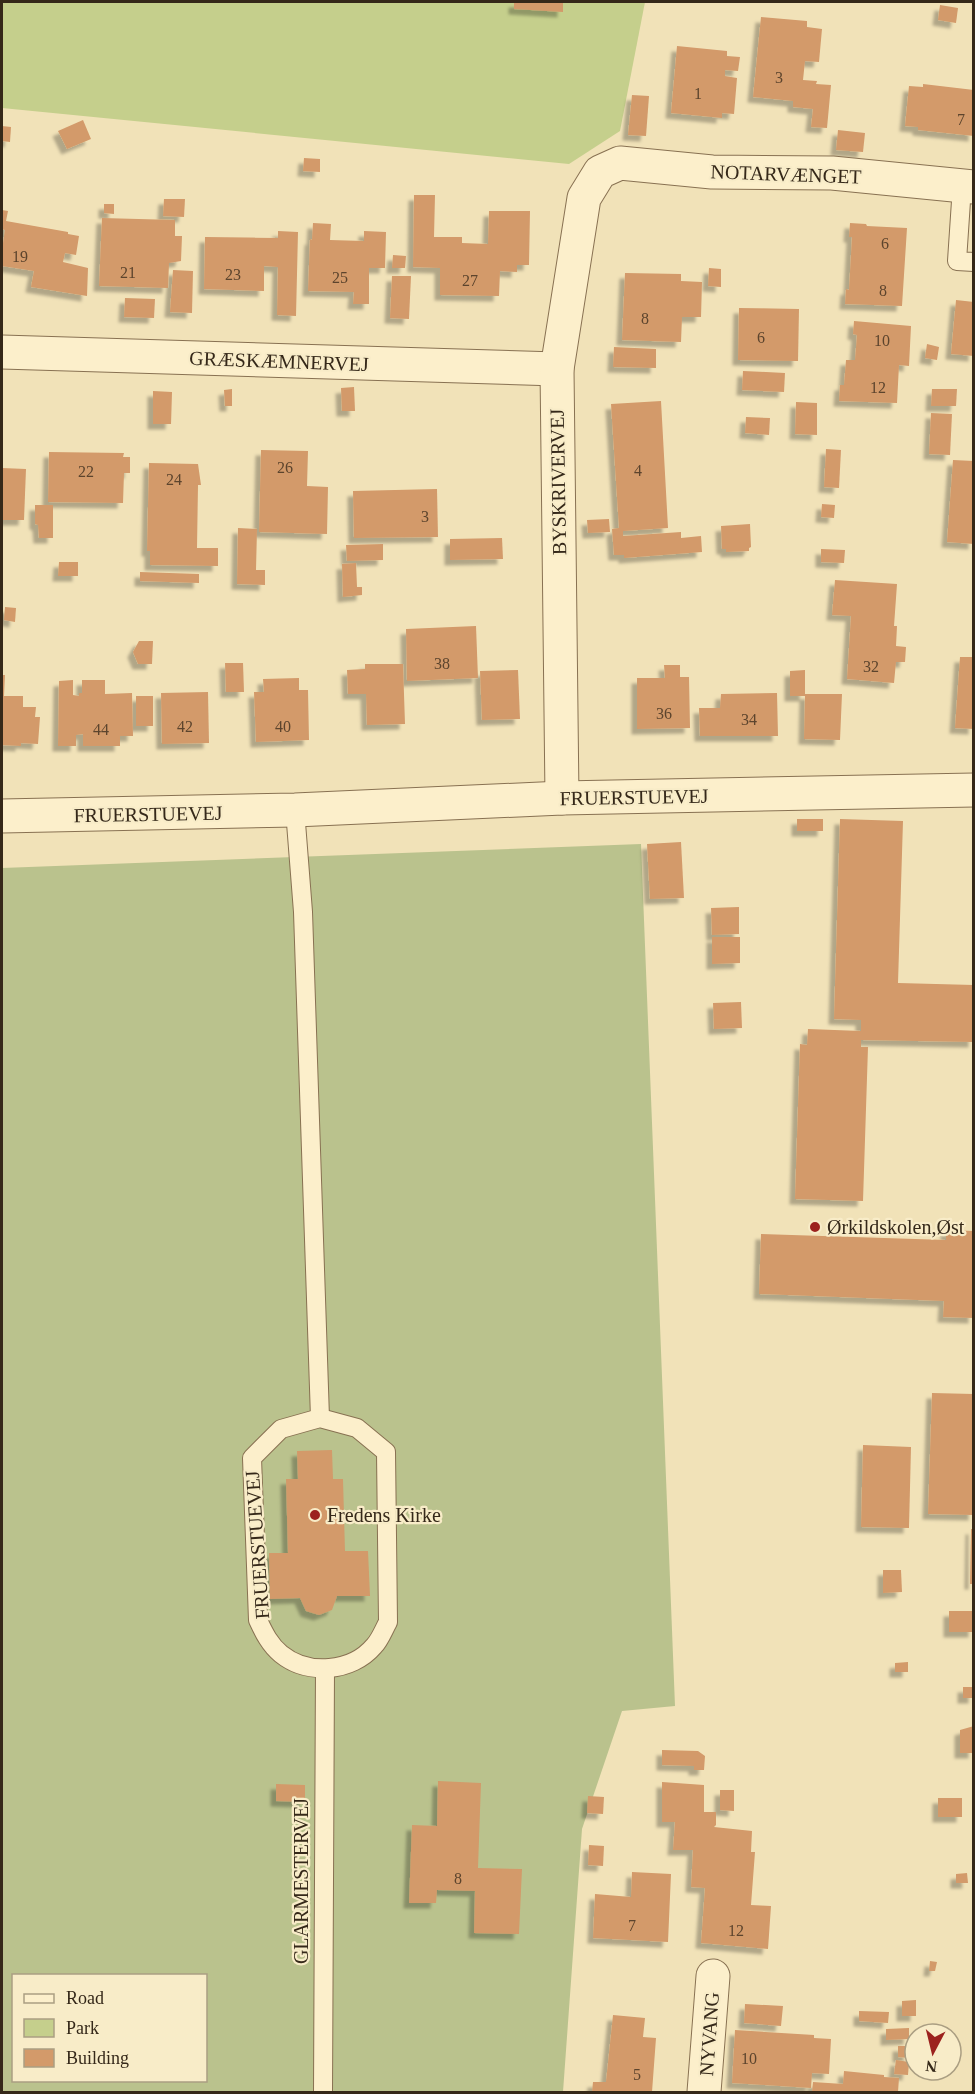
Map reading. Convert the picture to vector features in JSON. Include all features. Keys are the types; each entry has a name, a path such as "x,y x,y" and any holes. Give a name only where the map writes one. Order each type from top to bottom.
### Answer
{"street":[{"name":"NOTARVÆNGET","path":"600,172 621,163 712,172 832,173 968,186"},
{"name":"BYSKRIVERVEJ","path":"562,798 557,369 585,198 600,172"},
{"name":"GRÆSKÆMNERVEJ","path":"2,352 557,369"},
{"name":"FRUERSTUEVEJ","path":"2,816 295,810 562,798 974,790"},
{"name":"NYVANG","path":"704,2092 713,1976"}],"lane":[{"path":"968,186 957,261 974,262"},
{"path":"295,810 303,912 320,1418"},
{"name":"FRUERSTUEVEJ","path":"320,1418 357,1428 386,1452 388,1622 375,1646 352,1663 325,1669 303,1666 282,1655 267,1639 258,1620 252,1481 252,1458 280,1429 320,1418"},
{"name":"GLARMESTERVEJ","path":"323,2092 325,1669"}],"green space":[{"path":"2,2 645,2 620,131 569,164 2,108"},
{"path":"641,844 675,1706 622,1711 582,1829 563,2092 2,2092 2,868"}],"building":[{"path":"514,2 563,2 563,12 514,9"},
{"path":"940,5 958,8 956,23 938,20"},
{"path":"761,17 807,21 807,27 822,29 819,62 805,61 803,80 831,85 827,128 811,127 813,109 793,107 793,101 753,97"},
{"path":"677,46 727,51 727,56 740,57 738,71 725,70 725,76 737,78 734,114 722,113 722,118 671,113"},
{"path":"923,84 974,90 974,136 918,130 918,127 905,126 909,86 923,87"},
{"path":"632,95 649,96 646,136 628,135"},
{"path":"83,120 91,139 67,149 58,131"},
{"path":"2,126 11,127 10,142 2,141"},
{"path":"838,130 865,133 863,152 836,150"},
{"path":"304,158 320,159 320,172 303,171"},
{"path":"414,195 435,195 434,237 462,237 462,243 488,244 489,211 530,211 529,265 517,265 517,272 500,271 499,296 440,295 440,268 413,267"},
{"path":"164,199 185,199 184,217 163,216"},
{"path":"104,204 114,204 114,214 104,213"},
{"path":"2,210 8,211 6,221 79,236 76,255 65,253 63,262 88,268 87,296 31,287 34,271 2,266 5,230 2,229"},
{"path":"102,218 175,220 175,236 182,236 181,261 169,263 168,288 99,286"},
{"path":"313,223 331,224 330,240 364,241 364,231 386,232 385,268 369,268 369,304 353,304 354,292 308,291 310,239 312,240"},
{"path":"850,223 907,228 902,306 845,304 846,289 849,290 852,237 849,237"},
{"path":"278,231 298,232 296,316 277,315 278,267 264,266 264,291 204,289 205,237 278,238"},
{"path":"393,255 406,256 405,268 392,268"},
{"path":"709,268 721,269 721,287 708,286"},
{"path":"173,270 193,271 192,313 170,312"},
{"path":"625,273 681,274 681,281 702,282 701,317 682,317 681,342 622,340"},
{"path":"392,276 411,276 409,319 390,318"},
{"path":"125,298 155,299 154,318 124,317"},
{"path":"956,300 974,302 974,356 951,354"},
{"path":"739,308 799,309 798,361 738,360"},
{"path":"854,321 911,326 909,366 899,365 897,403 839,401 840,385 844,385 846,360 855,360 857,335 853,334"},
{"path":"927,344 939,347 937,360 925,358"},
{"path":"614,347 656,349 656,368 613,367"},
{"path":"743,371 785,373 784,392 742,390"},
{"path":"354,387 355,411 342,411 341,388"},
{"path":"232,389 232,406 225,406 224,390"},
{"path":"932,389 957,389 956,406 931,406"},
{"path":"153,391 172,392 171,424 153,424"},
{"path":"661,401 668,528 623,531 623,536 681,532 681,538 701,536 702,552 624,558 624,555 614,555 612,529 619,528 611,404"},
{"path":"796,402 817,403 817,435 795,434"},
{"path":"931,413 952,414 950,455 929,454"},
{"path":"746,417 770,418 769,435 745,433"},
{"path":"826,449 841,450 839,488 824,487"},
{"path":"261,450 308,451 307,486 328,487 327,534 259,532"},
{"path":"49,452 124,453 123,457 130,457 130,473 124,473 123,503 48,502"},
{"path":"953,460 974,461 974,544 947,542"},
{"path":"149,463 198,464 201,485 198,485 197,548 218,548 218,566 150,565 150,551 147,551"},
{"path":"2,468 26,469 24,520 2,520"},
{"path":"437,489 438,537 354,538 353,491"},
{"path":"822,504 835,505 834,518 821,517"},
{"path":"35,505 53,505 53,538 39,538 38,525 35,524"},
{"path":"609,519 610,532 588,533 587,520"},
{"path":"750,524 751,547 749,551 726,552 726,549 722,549 721,526"},
{"path":"238,528 257,529 256,570 265,570 265,585 237,584"},
{"path":"502,538 503,559 450,560 450,539"},
{"path":"383,544 383,560 347,561 346,545"},
{"path":"821,549 845,550 844,563 821,562"},
{"path":"59,562 78,562 78,576 58,576"},
{"path":"356,563 357,587 362,587 362,595 343,597 342,564"},
{"path":"140,572 199,574 199,583 140,581"},
{"path":"835,580 897,584 894,626 897,626 896,646 906,647 905,662 896,662 894,683 847,679 851,616 832,615"},
{"path":"5,607 16,608 15,622 4,620"},
{"path":"476,626 478,678 407,681 406,629"},
{"path":"139,641 153,641 152,664 138,664 133,652"},
{"path":"960,657 974,657 974,729 955,728"},
{"path":"225,663 243,663 244,692 226,692"},
{"path":"365,664 403,664 405,724 367,725 366,694 348,694 347,670 365,669"},
{"path":"664,665 680,665 680,677 689,677 690,728 637,729 637,678 665,678"},
{"path":"518,670 520,719 482,720 480,671"},
{"path":"805,670 805,694 842,694 840,740 804,739 805,696 790,696 790,671"},
{"path":"2,675 5,675 4,696 23,696 23,707 36,707 35,717 40,717 38,744 2,745"},
{"path":"299,678 299,690 308,690 309,740 256,742 254,692 264,692 263,679"},
{"path":"73,680 73,695 79,696 79,693 82,693 82,680 105,680 105,694 132,693 133,736 120,736 120,746 83,746 83,734 76,735 76,746 58,746 59,681"},
{"path":"208,692 209,743 162,744 161,693"},
{"path":"777,693 778,736 700,736 699,708 720,708 721,694"},
{"path":"136,696 153,696 153,726 136,726"},
{"path":"797,819 823,819 823,831 797,831"},
{"path":"840,819 903,821 898,983 974,985 974,1042 861,1040 861,1047 868,1047 863,1201 795,1199 800,1044 807,1045 808,1029 861,1031 861,1020 834,1019"},
{"path":"681,842 684,898 650,899 647,844"},
{"path":"739,907 739,934 712,935 711,908"},
{"path":"712,937 740,937 740,963 712,964"},
{"path":"741,1002 742,1028 714,1029 713,1003"},
{"path":"946,1230 974,1231 974,1318 943,1317 944,1301 759,1294 761,1234 946,1240"},
{"path":"932,1393 974,1394 974,1515 928,1514"},
{"path":"863,1445 911,1447 909,1528 861,1527"},
{"name":"Fredens Kirke","path":"332,1450 333,1479 343,1479 345,1551 368,1551 370,1596 337,1596 332,1610 319,1615 306,1611 300,1598 270,1599 269,1553 288,1553 286,1479 298,1479 297,1451"},
{"path":"971,1529 974,1529 974,1584 970,1584"},
{"path":"883,1570 901,1570 902,1592 883,1593"},
{"path":"949,1611 974,1611 974,1632 949,1632"},
{"path":"908,1662 908,1672 895,1672 895,1663"},
{"path":"963,1687 974,1687 974,1698 963,1698"},
{"path":"974,1726 974,1753 960,1753 960,1730"},
{"path":"662,1750 698,1751 705,1756 704,1770 694,1770 694,1766 662,1765"},
{"path":"438,1781 481,1783 478,1868 522,1869 519,1934 474,1933 475,1891 437,1890 436,1903 409,1903 412,1825 437,1826"},
{"path":"662,1782 704,1785 704,1812 716,1812 714,1827 752,1831 751,1852 755,1852 751,1905 771,1906 768,1949 701,1943 705,1888 691,1887 693,1850 673,1850 675,1822 662,1822"},
{"path":"276,1784 305,1785 305,1802 276,1801"},
{"path":"720,1790 734,1790 734,1811 720,1810"},
{"path":"588,1796 604,1797 603,1814 587,1813"},
{"path":"938,1798 962,1798 962,1817 938,1817"},
{"path":"589,1845 604,1846 603,1866 588,1865"},
{"path":"632,1872 671,1874 668,1942 593,1938 595,1894 631,1897"},
{"path":"967,1873 968,1883 956,1883 956,1874"},
{"path":"930,1961 937,1962 935,1971 929,1971"},
{"path":"916,2000 916,2016 902,2016 902,2001"},
{"path":"745,2004 783,2006 781,2026 744,2023"},
{"path":"859,2011 889,2012 888,2023 859,2021"},
{"path":"613,2015 645,2018 643,2037 656,2038 652,2092 592,2092 593,2082 606,2082"},
{"path":"903,2028 903,2039 886,2040 886,2029"},
{"path":"735,2030 814,2035 814,2038 831,2039 829,2074 812,2073 811,2088 732,2083"},
{"path":"898,2046 903,2046 903,2057 898,2057"},
{"path":"896,2060 903,2061 903,2075 894,2074"},
{"path":"844,2071 899,2078 898,2092 812,2092 813,2082 843,2084"}],"place":[{"name":"Ørkildskolen,Øst","path":"815,1227"},
{"name":"Fredens Kirke","path":"315,1515"}]}
